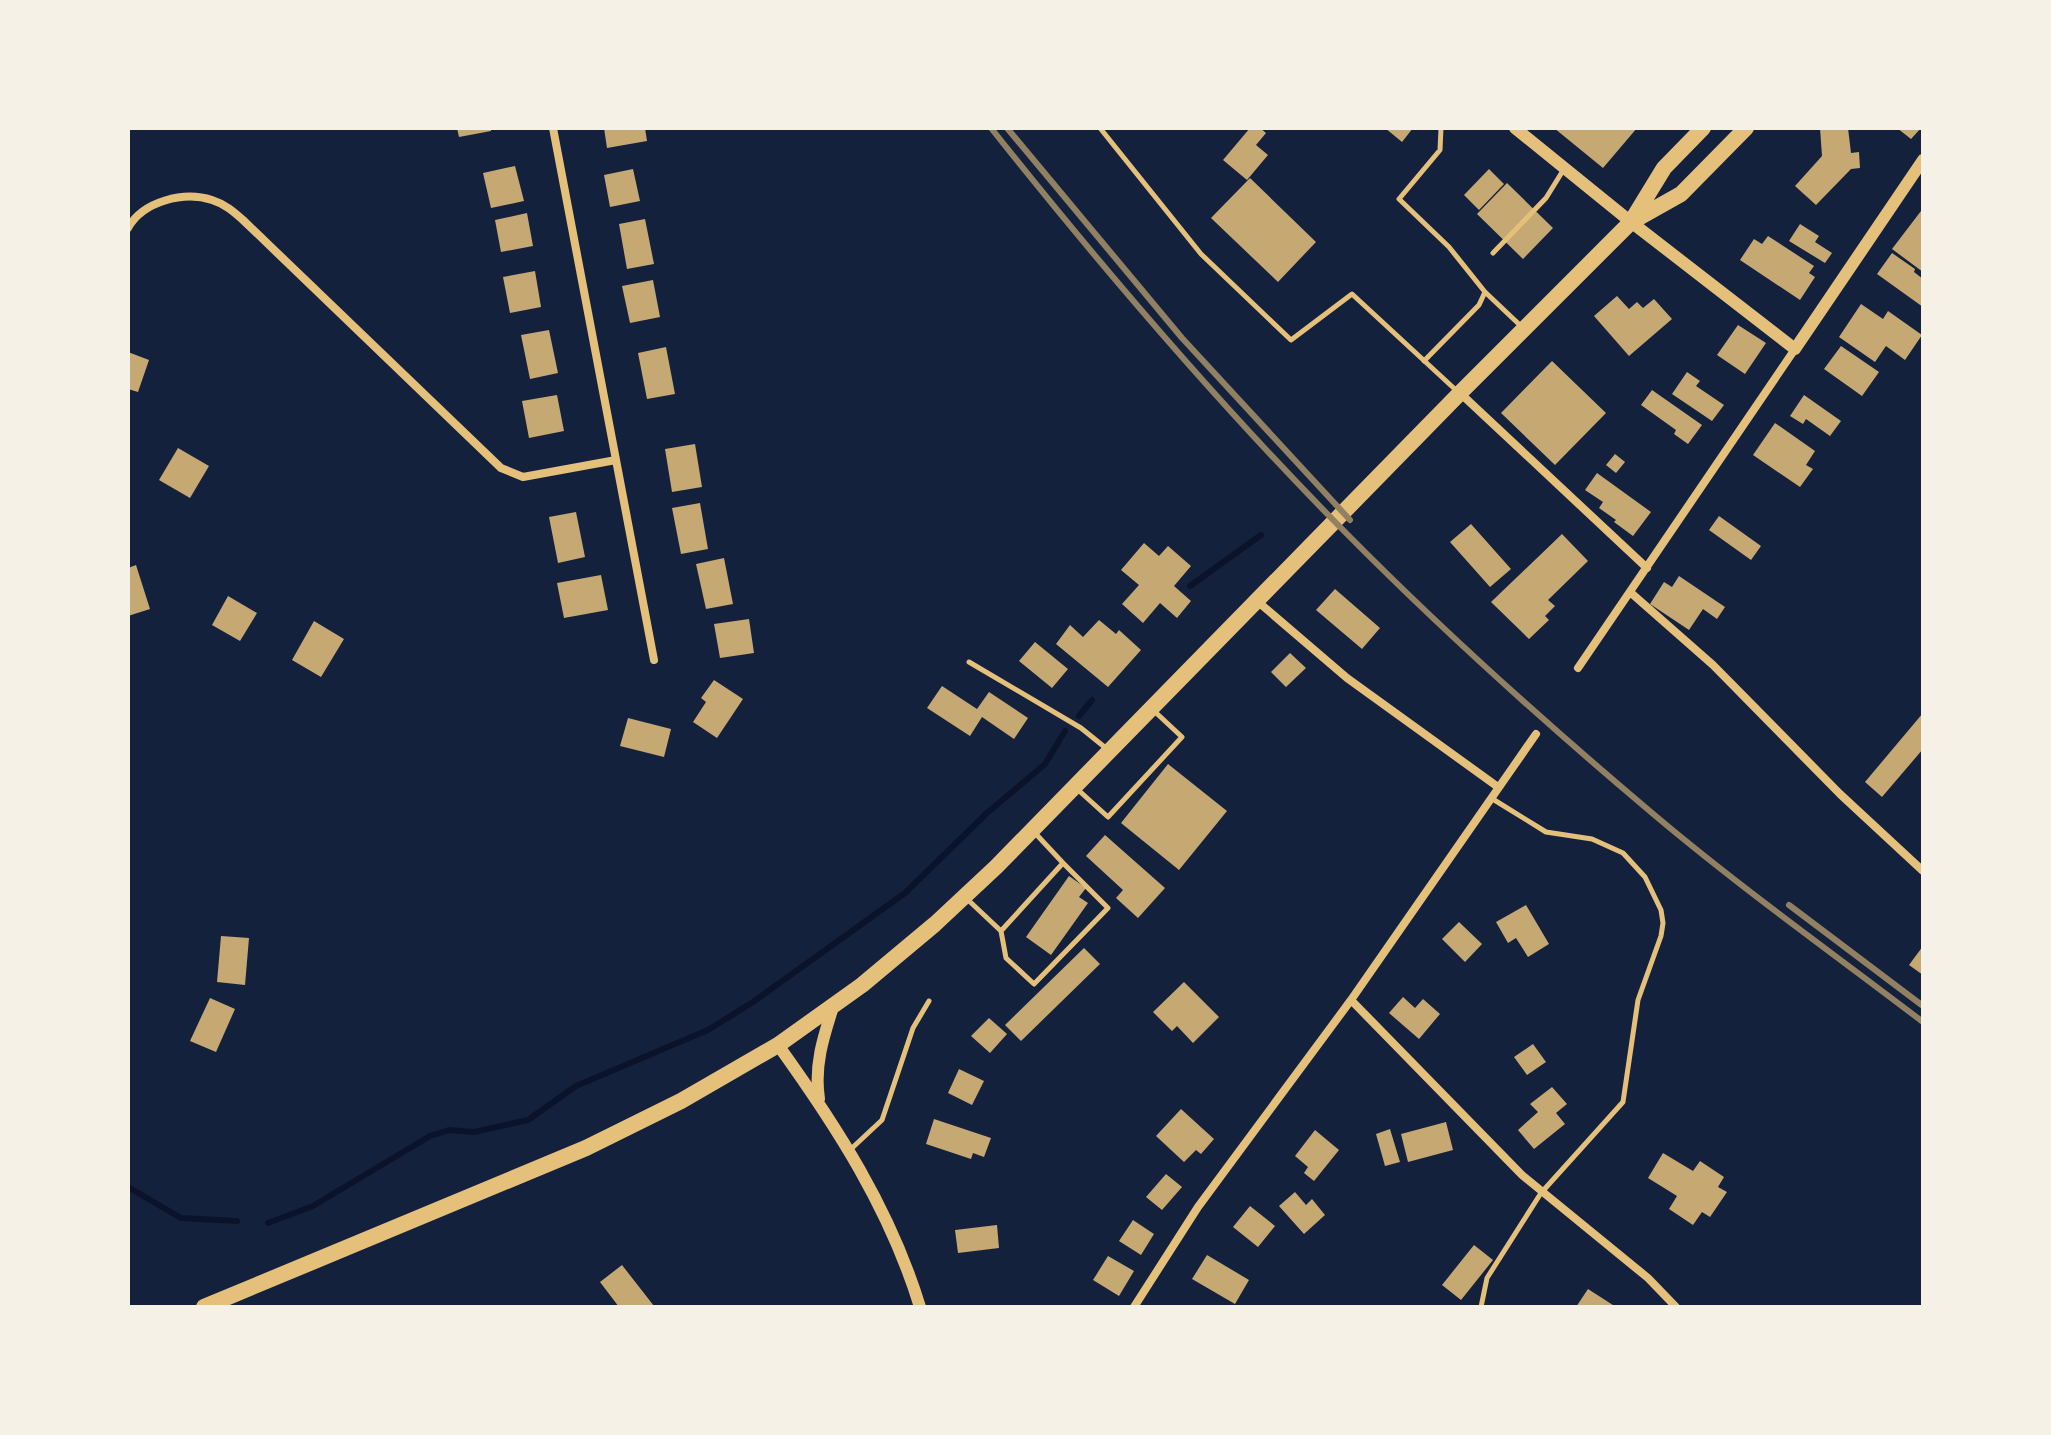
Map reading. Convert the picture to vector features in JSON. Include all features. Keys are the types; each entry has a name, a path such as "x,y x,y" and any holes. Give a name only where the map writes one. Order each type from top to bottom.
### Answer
{"main road":[{"path":"204,1307 586,1148 681,1101 778,1045 902,953 1033,830 1631,222 1664,168 1703,128"},
{"path":"1631,222 1681,194 1746,128"}],"street":[{"path":"553,128 654,660"},
{"path":"1515,128 1795,349"},
{"path":"1578,668 1923,160"},
{"path":"128,228 146,209 161,202 199,196 214,200 243,220 501,468 523,477 616,460"},
{"path":"1460,393 1647,568"},
{"path":"1630,592 1713,665 1840,794 1923,871"},
{"path":"1257,601 1347,678 1498,787"},
{"path":"1134,1307 1198,1207 1351,1000 1536,734"},
{"path":"1351,1000 1541,1193 1648,1278 1676,1307"},
{"path":"819,1102 816,1080 818,1056 833,1007"},
{"path":"778,1045 850,1149 872,1188 896,1240 920,1307"}],"lane":[{"path":"1100,128 1201,254 1291,340 1352,294 1460,393"},
{"path":"1441,128 1440,150 1399,199 1449,247 1485,292 1524,329"},
{"path":"1493,253 1546,198 1564,168"},
{"path":"1424,361 1479,305 1485,292"},
{"path":"969,662 1081,728 1110,751"},
{"path":"1075,787 1108,817 1182,737 1151,709"},
{"path":"1481,1307 1487,1278 1541,1193 1623,1102 1638,1000 1663,923 1661,910 1645,877 1623,853 1592,839 1546,832 1491,798"},
{"path":"965,897 1001,931 1006,958 1034,984 1108,908 1033,830"},
{"path":"1001,931 1063,863"},
{"path":"850,1149 882,1120 908,1040 929,1001"}],"building":[{"path":"457,128 491,128 491,131 459,137"},
{"path":"604,128 645,128 647,141 607,148"},
{"path":"1250,128 1260,128 1266,133 1256,145 1268,155 1247,180 1223,160"},
{"path":"1385,128 1413,128 1402,142"},
{"path":"1554,128 1637,128 1603,168"},
{"path":"1820,128 1848,128 1851,153 1859,152 1860,168 1851,169 1816,205 1795,186 1822,156"},
{"path":"1897,128 1921,128 1911,139"},
{"path":"515,166 524,201 491,208 483,173"},
{"path":"633,169 640,201 610,207 604,175"},
{"path":"1489,169 1504,184 1479,210 1464,195"},
{"path":"1250,178 1316,242 1278,282 1211,218"},
{"path":"1507,183 1553,228 1523,259 1477,214"},
{"path":"1921,211 1923,213 1923,272 1892,249"},
{"path":"527,213 533,246 501,252 495,220"},
{"path":"645,219 654,264 627,269 619,224"},
{"path":"1800,224 1819,236 1815,242 1832,253 1825,263 1789,241"},
{"path":"1768,236 1814,266 1809,273 1815,277 1800,300 1740,260 1754,239 1762,244"},
{"path":"1892,253 1915,269 1914,272 1923,279 1923,307 1877,274"},
{"path":"535,271 541,307 510,313 503,277"},
{"path":"653,280 660,317 630,323 622,286"},
{"path":"1617,296 1629,309 1637,302 1643,308 1654,299 1672,319 1629,356 1594,316"},
{"path":"1861,304 1883,319 1888,311 1922,335 1905,360 1886,346 1875,362 1839,337"},
{"path":"1738,325 1766,343 1745,374 1717,355"},
{"path":"549,330 558,373 530,379 521,335"},
{"path":"1841,346 1879,372 1862,396 1824,369"},
{"path":"666,347 675,394 647,399 638,353"},
{"path":"128,352 149,360 138,392 128,389"},
{"path":"1552,361 1606,413 1555,465 1501,413"},
{"path":"1687,372 1700,381 1696,386 1724,405 1712,421 1672,394"},
{"path":"1652,390 1702,425 1688,444 1674,434 1676,430 1641,405"},
{"path":"557,395 564,431 529,438 522,401"},
{"path":"1804,395 1841,421 1830,436 1806,419 1803,424 1790,416"},
{"path":"1775,423 1815,451 1806,465 1813,469 1800,487 1753,455"},
{"path":"695,444 702,487 672,492 665,449"},
{"path":"178,448 209,466 190,498 159,480"},
{"path":"1615,454 1625,462 1616,473 1606,465"},
{"path":"1597,473 1651,512 1633,536 1599,508 1603,502 1585,490"},
{"path":"700,503 708,549 681,554 672,508"},
{"path":"576,512 585,557 558,563 549,517"},
{"path":"1719,516 1761,546 1751,560 1709,530"},
{"path":"1471,524 1511,569 1490,587 1450,542"},
{"path":"1562,534 1588,561 1548,600 1555,606 1545,616 1549,620 1529,639 1491,602"},
{"path":"1144,543 1159,556 1168,546 1191,566 1174,586 1191,601 1177,618 1160,603 1143,623 1122,604 1139,585 1121,570"},
{"path":"724,558 733,604 706,609 696,564"},
{"path":"136,565 150,609 128,616 128,568"},
{"path":"601,575 608,610 564,618 557,583"},
{"path":"1679,576 1725,607 1717,619 1703,609 1689,630 1650,604 1664,582 1672,587"},
{"path":"1335,589 1380,628 1362,649 1316,610"},
{"path":"228,596 257,613 240,641 212,625"},
{"path":"749,619 754,653 720,658 714,624"},
{"path":"1099,620 1116,634 1119,630 1141,650 1108,687 1056,644 1070,625 1083,637"},
{"path":"314,621 344,639 321,677 292,660"},
{"path":"1035,642 1068,669 1052,688 1019,661"},
{"path":"1290,653 1306,668 1286,687 1271,672"},
{"path":"714,680 743,699 717,738 693,722 706,702 701,698"},
{"path":"942,686 977,709 989,692 1028,718 1014,739 982,717 970,736 927,708"},
{"path":"1923,713 1923,749 1882,797 1865,782"},
{"path":"628,718 671,729 664,757 620,746"},
{"path":"1168,764 1227,811 1179,870 1121,823"},
{"path":"1105,835 1165,888 1138,918 1116,898 1123,890 1086,856"},
{"path":"1069,876 1086,888 1079,897 1088,903 1051,955 1026,937"},
{"path":"1526,905 1549,944 1528,957 1516,938 1508,943 1496,922"},
{"path":"1459,922 1482,944 1465,962 1442,939"},
{"path":"221,936 249,938 245,985 217,982"},
{"path":"1923,946 1923,975 1909,965"},
{"path":"1084,948 1100,964 1021,1041 1005,1025"},
{"path":"1184,982 1219,1017 1193,1043 1177,1026 1172,1031 1153,1012"},
{"path":"1403,997 1415,1008 1423,999 1440,1014 1419,1039 1389,1013"},
{"path":"210,998 235,1009 216,1052 190,1041"},
{"path":"989,1018 1007,1034 990,1053 971,1036"},
{"path":"1533,1044 1546,1062 1527,1075 1514,1057"},
{"path":"959,1069 984,1081 972,1105 948,1093"},
{"path":"1552,1087 1567,1104 1556,1113 1565,1124 1534,1149 1518,1130 1538,1112 1530,1104"},
{"path":"1181,1109 1214,1139 1201,1154 1196,1150 1184,1162 1156,1136"},
{"path":"934,1119 991,1138 984,1157 973,1153 971,1159 926,1144"},
{"path":"1446,1122 1453,1150 1408,1162 1401,1134"},
{"path":"1390,1129 1400,1162 1385,1166 1376,1134"},
{"path":"1315,1130 1339,1150 1314,1181 1304,1173 1308,1167 1295,1156"},
{"path":"1663,1153 1693,1171 1700,1161 1724,1177 1718,1187 1727,1192 1710,1217 1702,1212 1693,1225 1669,1209 1677,1196 1648,1178"},
{"path":"1166,1174 1182,1187 1162,1210 1146,1197"},
{"path":"1295,1192 1306,1205 1312,1199 1325,1215 1304,1234 1279,1206"},
{"path":"1250,1206 1275,1226 1258,1247 1233,1227"},
{"path":"1133,1220 1154,1234 1141,1255 1119,1241"},
{"path":"997,1225 999,1248 958,1253 955,1230"},
{"path":"1474,1245 1493,1260 1461,1300 1442,1285"},
{"path":"1207,1255 1249,1280 1235,1304 1192,1279"},
{"path":"1108,1256 1134,1271 1119,1296 1093,1280"},
{"path":"622,1265 653,1307 619,1307 600,1282"},
{"path":"1588,1289 1616,1307 1576,1307"}],"waterway":[{"path":"1190,586 1261,535"},
{"path":"1079,716 1092,700"},
{"path":"268,1223 313,1206 430,1136 449,1130 474,1132 528,1120 576,1086 708,1030 753,1002 905,893 987,813 1045,764 1065,731"},
{"path":"128,1187 181,1218 237,1221"}],"railway":[{"path":"991,128 1076,233 1209,387 1300,486 1419,605 1530,708 1679,835 1923,1022"},
{"path":"1007,128 1182,338 1350,520"},
{"path":"1789,905 1923,1006"}]}
